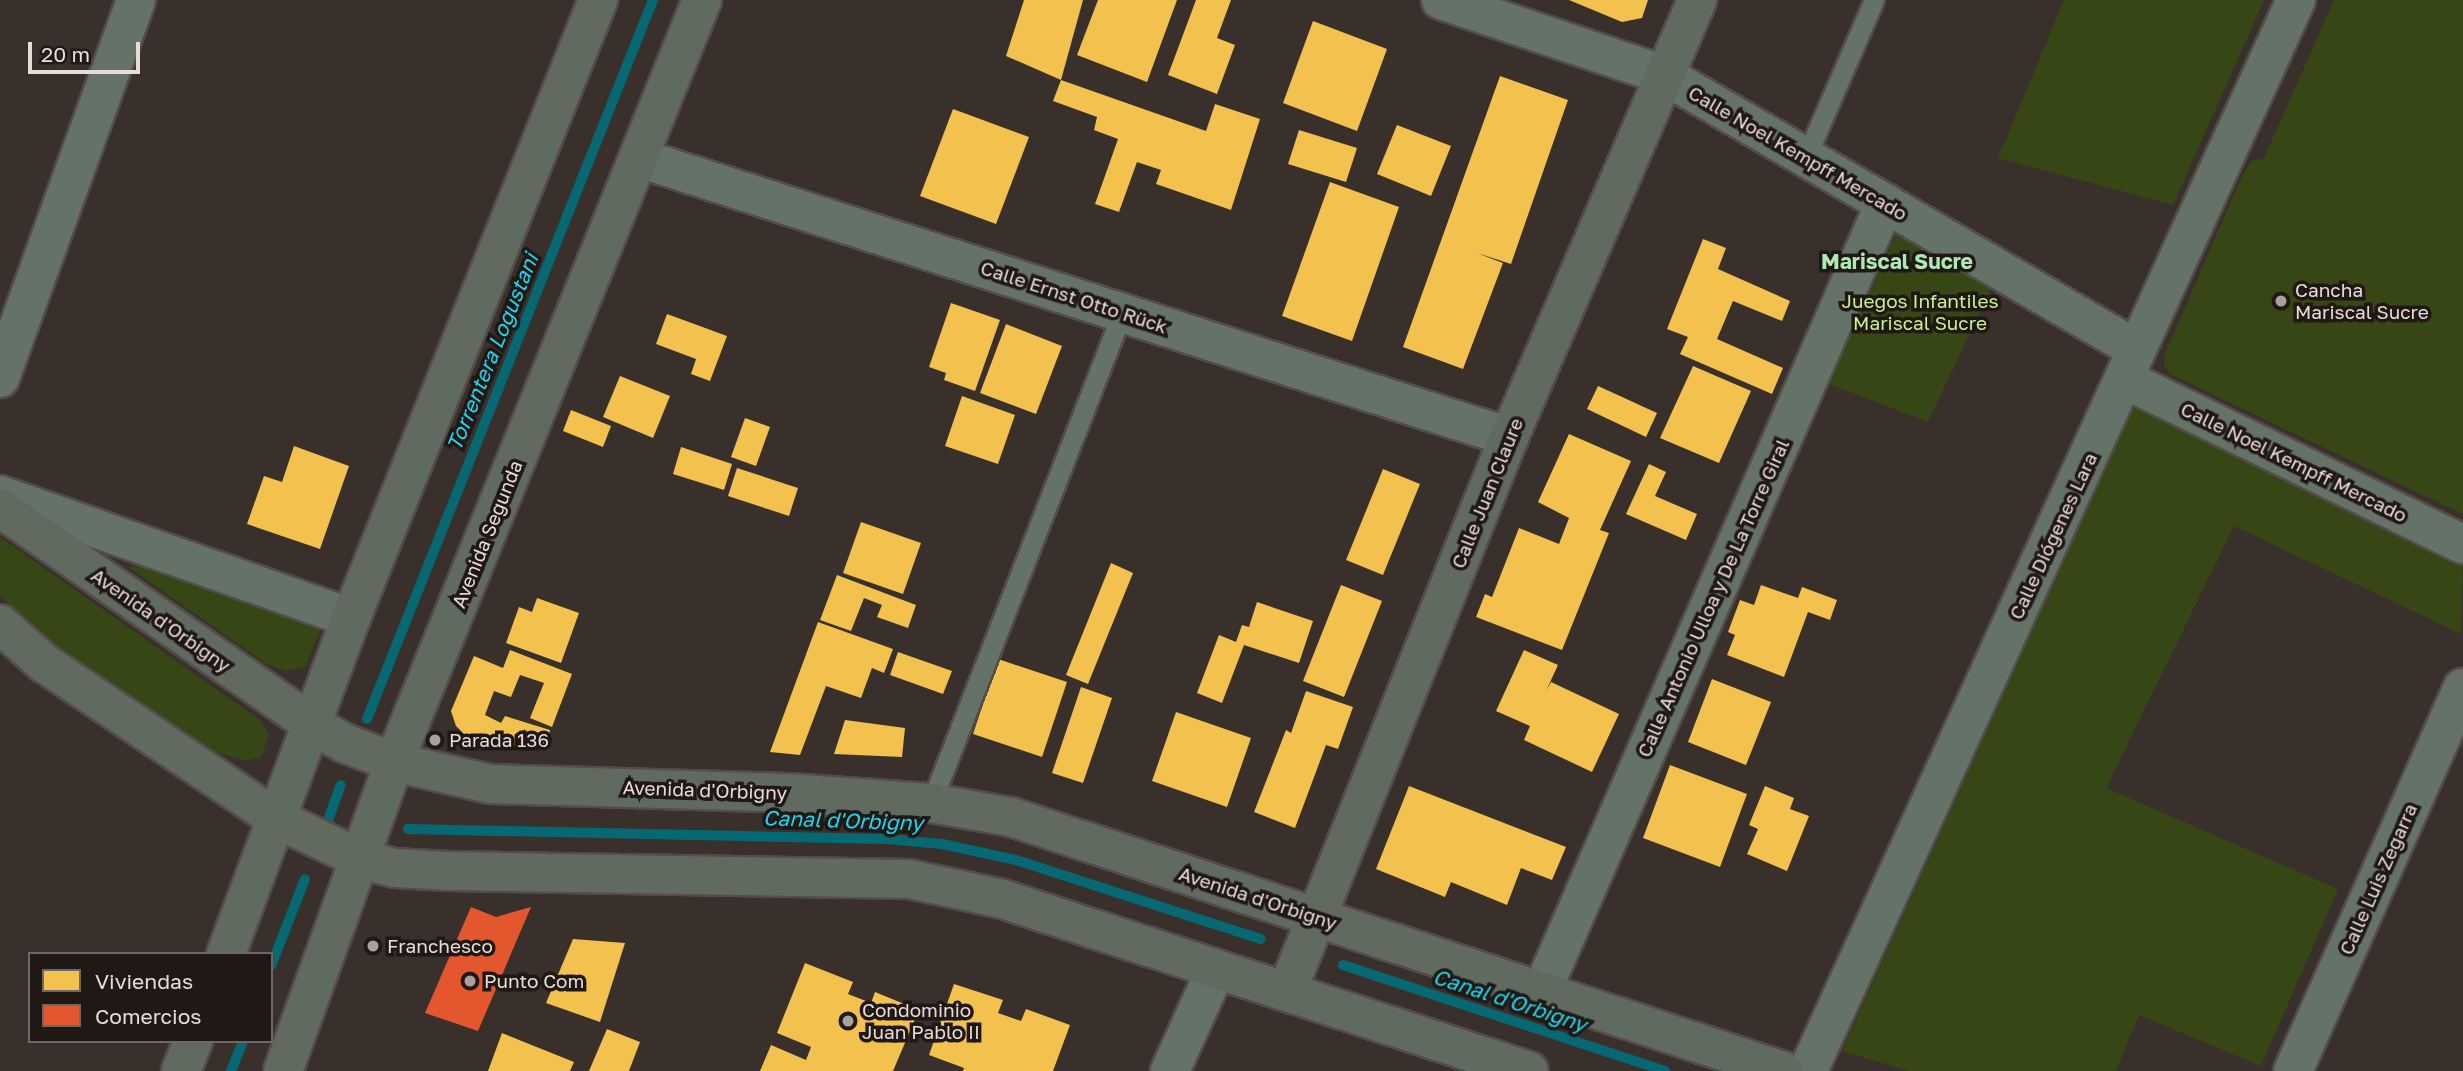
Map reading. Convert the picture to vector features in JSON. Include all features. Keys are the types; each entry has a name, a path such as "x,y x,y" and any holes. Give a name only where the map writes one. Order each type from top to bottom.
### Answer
{"main road":[{"path":"227,952 351,618 598,0"},
{"name":"Avenida Segunda","path":"283,1071 394,762 702,0"},
{"name":"Calle Juan Claure","path":"1287,991 1509,437 1697,0"},
{"name":"Avenida d'Orbigny","path":"0,508 313,725 344,743 394,762 490,784 789,793 931,803 1011,817 1783,1071"},
{"path":"0,624 44,663 277,819 361,859 395,868 449,871 909,879 1002,899 1529,1071"},
{"path":"181,1071 192,1043"}],"street":[{"path":"0,379 136,0"},
{"name":"Calle Noel Kempff Mercado","path":"1441,0 1664,75 1885,203 2130,364 2463,544"},
{"name":"Calle Diógenes Lara","path":"1808,1071 2296,0"},
{"name":"Calle Ernst Otto Rück","path":"639,158 1509,437"},
{"name":"Calle Antonio Ulloa y De La Torre Giral","path":"1541,993 1885,203"},
{"path":"0,495 351,618"},
{"name":"Calle Luis Zegarra","path":"2293,1071 2463,688"},
{"path":"1170,1071 1216,969"}],"lane":[{"path":"1806,157 1874,0"},
{"path":"931,803 1122,313"}],"green space":[{"path":"2064,0 2264,0 2173,205 1998,158"},
{"path":"2334,0 2463,0 2463,514 2172,375 2164,366 2165,354 2242,176 2252,161 2264,158"},
{"name":"Juegos Infantiles Mariscal Sucre","path":"1899,228 1992,286 1928,422 1829,384"},
{"path":"2135,404 2463,564 2461,634 2234,526 2106,788 2338,889 2261,1066 2139,1015 2116,1071 1909,1071 1842,1051"},
{"path":"0,537 260,720 269,735 261,757 246,761 215,752 60,651 0,596"},
{"path":"146,564 322,625 306,666 286,671 268,665 128,567"}],"building: Viviendas":[{"path":"1024,0 1083,0 1061,80 1006,56"},
{"path":"1098,0 1177,0 1147,82 1077,55"},
{"path":"1196,0 1231,0 1217,38 1235,45 1217,94 1168,75"},
{"path":"1569,0 1648,0 1642,18 1622,22"},
{"path":"1313,21 1387,49 1357,131 1283,103"},
{"path":"1500,76 1568,100 1511,264 1477,253 1503,263 1463,369 1403,347"},
{"path":"1061,80 1206,131 1215,104 1260,119 1231,210 1156,184 1161,170 1137,162 1119,212 1095,204 1118,139 1094,130 1097,117 1053,101"},
{"path":"953,109 1029,137 996,224 920,196"},
{"path":"1397,125 1451,146 1431,196 1377,174"},
{"path":"1299,130 1357,148 1346,182 1288,164"},
{"path":"1330,182 1399,207 1352,341 1282,316"},
{"path":"1703,239 1726,248 1718,269 1790,301 1782,321 1733,301 1717,339 1783,368 1772,394 1680,354 1688,337 1667,329"},
{"path":"951,303 1000,320 975,391 944,380 946,373 929,367"},
{"path":"667,314 727,336 710,381 691,374 696,359 656,344"},
{"path":"1006,324 1062,346 1036,414 980,393"},
{"path":"1693,366 1751,391 1719,463 1660,438"},
{"path":"620,376 670,396 653,438 603,417"},
{"path":"1598,386 1657,413 1646,437 1587,409"},
{"path":"962,396 1015,415 998,464 945,446"},
{"path":"571,410 611,426 603,447 563,431"},
{"path":"745,418 770,427 756,466 731,457"},
{"path":"1569,434 1631,461 1600,530 1609,533 1562,650 1476,617 1485,594 1492,597 1519,528 1559,544 1569,518 1538,502"},
{"path":"294,446 349,466 320,549 247,524 264,476 282,482"},
{"path":"681,447 732,464 724,490 673,474"},
{"path":"1649,464 1666,472 1655,496 1697,514 1686,540 1626,514"},
{"path":"737,468 798,488 789,516 728,496"},
{"path":"1383,469 1420,484 1383,575 1346,560"},
{"path":"861,522 921,543 903,594 843,573"},
{"path":"1111,563 1133,573 1088,684 1066,675"},
{"path":"837,575 916,605 908,628 877,617 882,605 864,598 851,631 820,620"},
{"path":"1341,585 1382,601 1344,697 1303,681"},
{"path":"1761,585 1798,598 1802,587 1837,600 1830,620 1808,612 1784,677 1727,655 1735,635 1728,632 1740,600 1754,605"},
{"path":"537,598 579,613 561,663 506,643 519,607 532,612"},
{"path":"1257,602 1313,621 1299,663 1244,645 1222,703 1197,693 1219,635 1236,642 1242,625 1249,627"},
{"path":"818,622 893,649 884,673 872,668 861,698 826,686 800,755 770,752"},
{"path":"510,650 572,674 552,727 530,718 544,683 520,675 511,697 494,691 485,715 501,723 505,716 550,730 547,747 475,745 456,726 451,711 474,656 503,668"},
{"path":"1524,650 1558,665 1546,691 1551,682 1619,714 1592,772 1524,740 1530,726 1496,711"},
{"path":"898,652 952,671 943,694 890,675"},
{"path":"998,659 1067,682 1042,757 973,734"},
{"path":"1712,679 1771,702 1746,765 1688,742"},
{"path":"1081,687 1112,698 1083,783 1052,773"},
{"path":"1306,691 1353,707 1338,749 1326,745 1295,828 1254,812 1286,730 1291,733"},
{"path":"1176,712 1251,738 1227,807 1152,781"},
{"path":"845,720 905,728 902,757 834,754"},
{"path":"1670,765 1747,794 1720,867 1643,838"},
{"path":"1409,786 1566,847 1552,880 1521,868 1507,905 1451,882 1445,897 1376,869"},
{"path":"1765,786 1794,798 1790,809 1809,816 1787,871 1747,854 1758,829 1749,825"},
{"path":"573,939 625,943 600,1022 546,1003"},
{"name":"Condominio Juan Pablo II","path":"805,963 853,982 848,994 871,1003 875,992 919,1010 893,1071 760,1071 771,1045 806,1060 811,1047 777,1033"},
{"name":"Condominio Juan Pablo II","path":"954,984 1003,1000 998,1013 1021,1021 1026,1009 1070,1025 1053,1071 963,1071 964,1068 929,1055"},
{"path":"607,1029 640,1042 629,1071 589,1071"},
{"path":"502,1033 574,1062 570,1071 488,1071"}],"building: Comercios":[{"path":"471,907 496,917 531,907 478,1031 425,1013"}],"waterway":[{"name":"Torrentera Logustani","path":"367,719 653,0"},
{"name":"Torrentera Logustani","path":"328,820 341,785"},
{"name":"Canal d'Orbigny","path":"408,829 887,839 942,844 1016,860 1261,939"},
{"name":"Torrentera Logustani","path":"273,961 305,879"},
{"name":"Canal d'Orbigny","path":"1343,965 1665,1071"},
{"name":"Torrentera Logustani","path":"231,1071 242,1043"}],"place":[{"name":"Cancha Mariscal Sucre","path":"2281,301"},
{"name":"Parada 136","path":"435,740"},
{"name":"Franchesco","path":"373,946"},
{"name":"Punto Com","path":"470,981"},
{"name":"Condominio Juan Pablo II","path":"848,1021"}],"district":[{"name":"Mariscal Sucre","path":"1897,261"}]}
